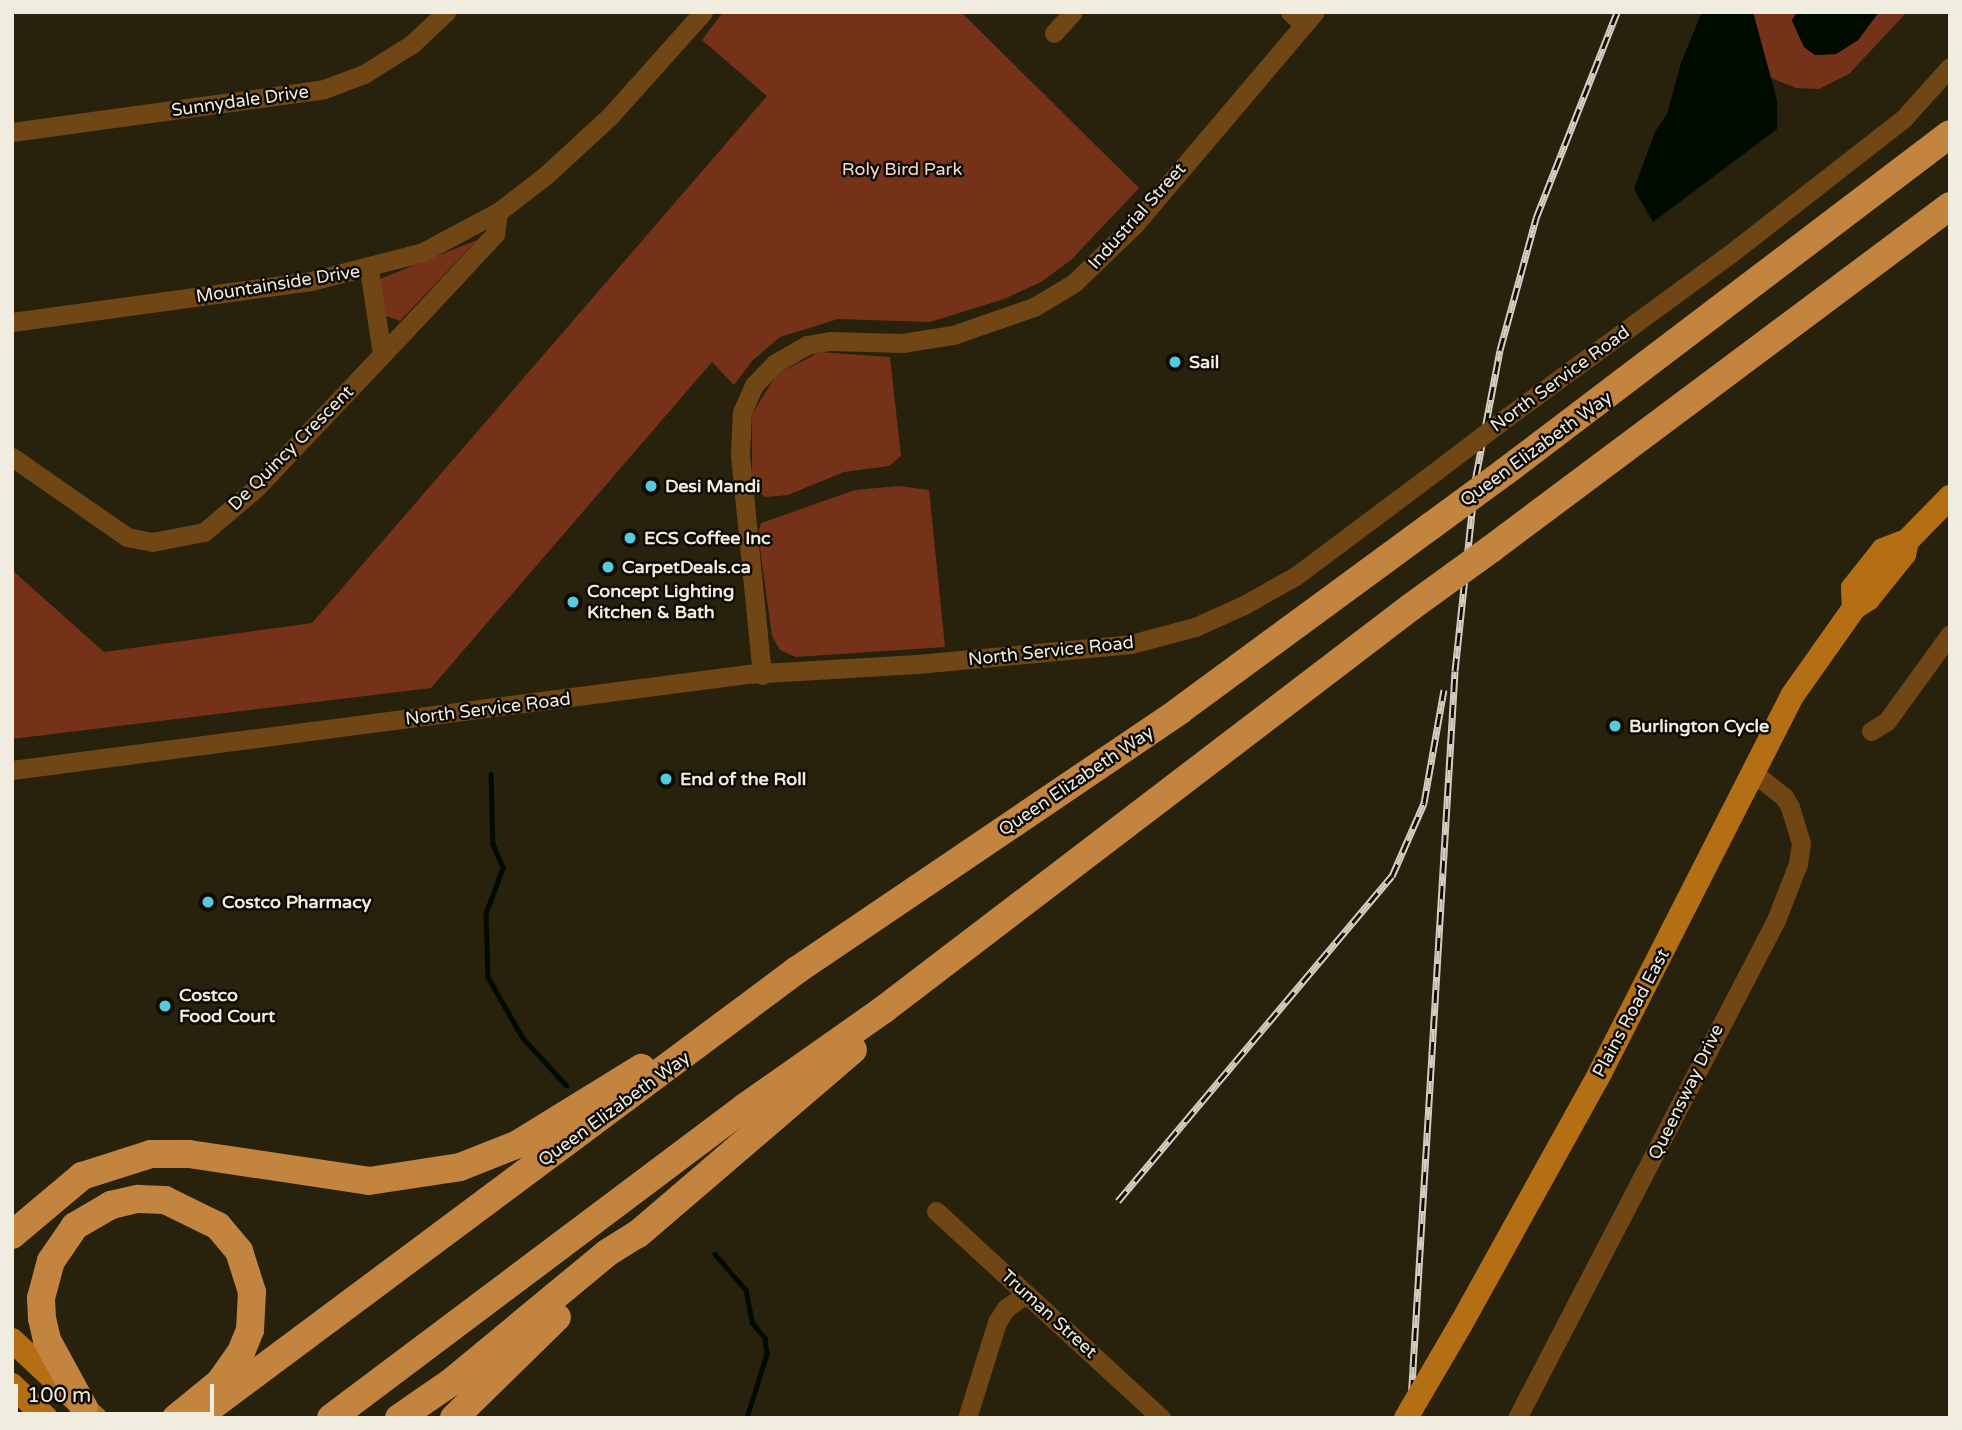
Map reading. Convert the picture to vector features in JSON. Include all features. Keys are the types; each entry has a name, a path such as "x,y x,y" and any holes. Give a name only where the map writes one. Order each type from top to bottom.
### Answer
{"highway":[{"name":"Queen Elizabeth Way","path":"196,1418 797,970 1180,711 1506,471 1950,135"},
{"path":"331,1418 745,1107 883,1010 1411,607 1950,206"},
{"path":"12,1235 82,1176 151,1154 189,1154 369,1181 460,1167 518,1144 797,970"},
{"path":"454,1418 638,1234 855,1049 883,1010"},
{"path":"90,1413 47,1340 42,1318 42,1290 51,1261 75,1226 111,1205 138,1199 166,1200 218,1226 239,1251 252,1292 250,1330 241,1352 220,1382 176,1418"},
{"path":"399,1418 450,1383 607,1253 638,1234"}],"main road":[{"name":"Plains Road East","path":"1406,1418 1600,1073 1751,771 1792,696 1854,608 1868,599 1904,554 1907,541 1950,497"},
{"path":"12,1340 90,1413"},
{"path":"12,1385 46,1418"}],"street":[{"name":"Sunnydale Drive","path":"12,132 324,89 364,74 412,44 446,12"},
{"name":"Mountainside Drive","path":"12,322 369,269 423,251 498,212 576,150 703,12"},
{"path":"1054,33 1073,12"},
{"name":"Industrial Street","path":"762,675 739,430 754,385 774,364 807,345 830,341 902,343 953,335 1034,307 1074,283 1135,224 1303,16"},
{"name":"North Service Road","path":"12,770 762,675 1131,644 1195,626 1297,575 1873,143 1904,118 1950,67"},
{"name":"De Quincy Crescent","path":"12,457 127,537 152,542 179,540 204,532 256,488 495,234 498,212"},
{"path":"369,269 383,354"},
{"path":"1871,731 1887,721 1950,634"},
{"name":"Queensway Drive","path":"1517,1418 1776,920 1798,864 1801,843 1790,807 1784,797 1751,771"},
{"name":"Truman Street","path":"936,1211 1161,1418"},
{"path":"967,1418 997,1322 1006,1308 1026,1294"}],"green space":[{"name":"Roly Bird Park","path":"723,12 961,12 1139,188 1071,260 1041,282 1004,299 930,322 838,319 780,337 753,360 734,385 712,362 431,688 12,739 12,570 104,652 312,623 767,96 702,40"},
{"path":"1753,12 1797,12 1792,21 1804,47 1815,55 1836,54 1858,40 1879,12 1907,12 1849,74 1819,89 1796,88 1769,77"},
{"path":"477,240 400,321 386,316 380,279"},
{"path":"820,352 890,357 901,456 889,466 844,472 788,495 766,497 757,492 752,481 752,414 777,374"},
{"path":"899,486 929,490 945,647 796,657 780,650 772,636 758,534 761,523 855,490"}],"shaded area":[{"path":"1702,12 1753,12 1777,100 1777,129 1653,222 1634,189 1655,132 1667,114 1681,63"},
{"path":"1797,12 1879,12 1858,40 1836,54 1815,55 1804,47 1792,20"}],"waterway":[{"path":"491,774 493,844 503,868 486,914 488,977 523,1038 566,1085"},
{"path":"715,1254 746,1290 752,1322 765,1338 767,1354 747,1418"}],"railway":[{"path":"1410,1418 1455,671 1476,476 1500,350 1536,218 1617,12"},
{"path":"1118,1201 1392,876 1424,803 1444,690"}],"place":[{"name":"Sail","path":"1175,362"},
{"name":"Desi Mandi","path":"651,486"},
{"name":"ECS Coffee Inc","path":"630,538"},
{"name":"CarpetDeals.ca","path":"608,567"},
{"name":"Concept Lighting Kitchen & Bath","path":"573,602"},
{"name":"Burlington Cycle","path":"1615,726"},
{"name":"End of the Roll","path":"666,779"},
{"name":"Costco Pharmacy","path":"208,902"},
{"name":"Costco Food Court","path":"165,1006"}]}
